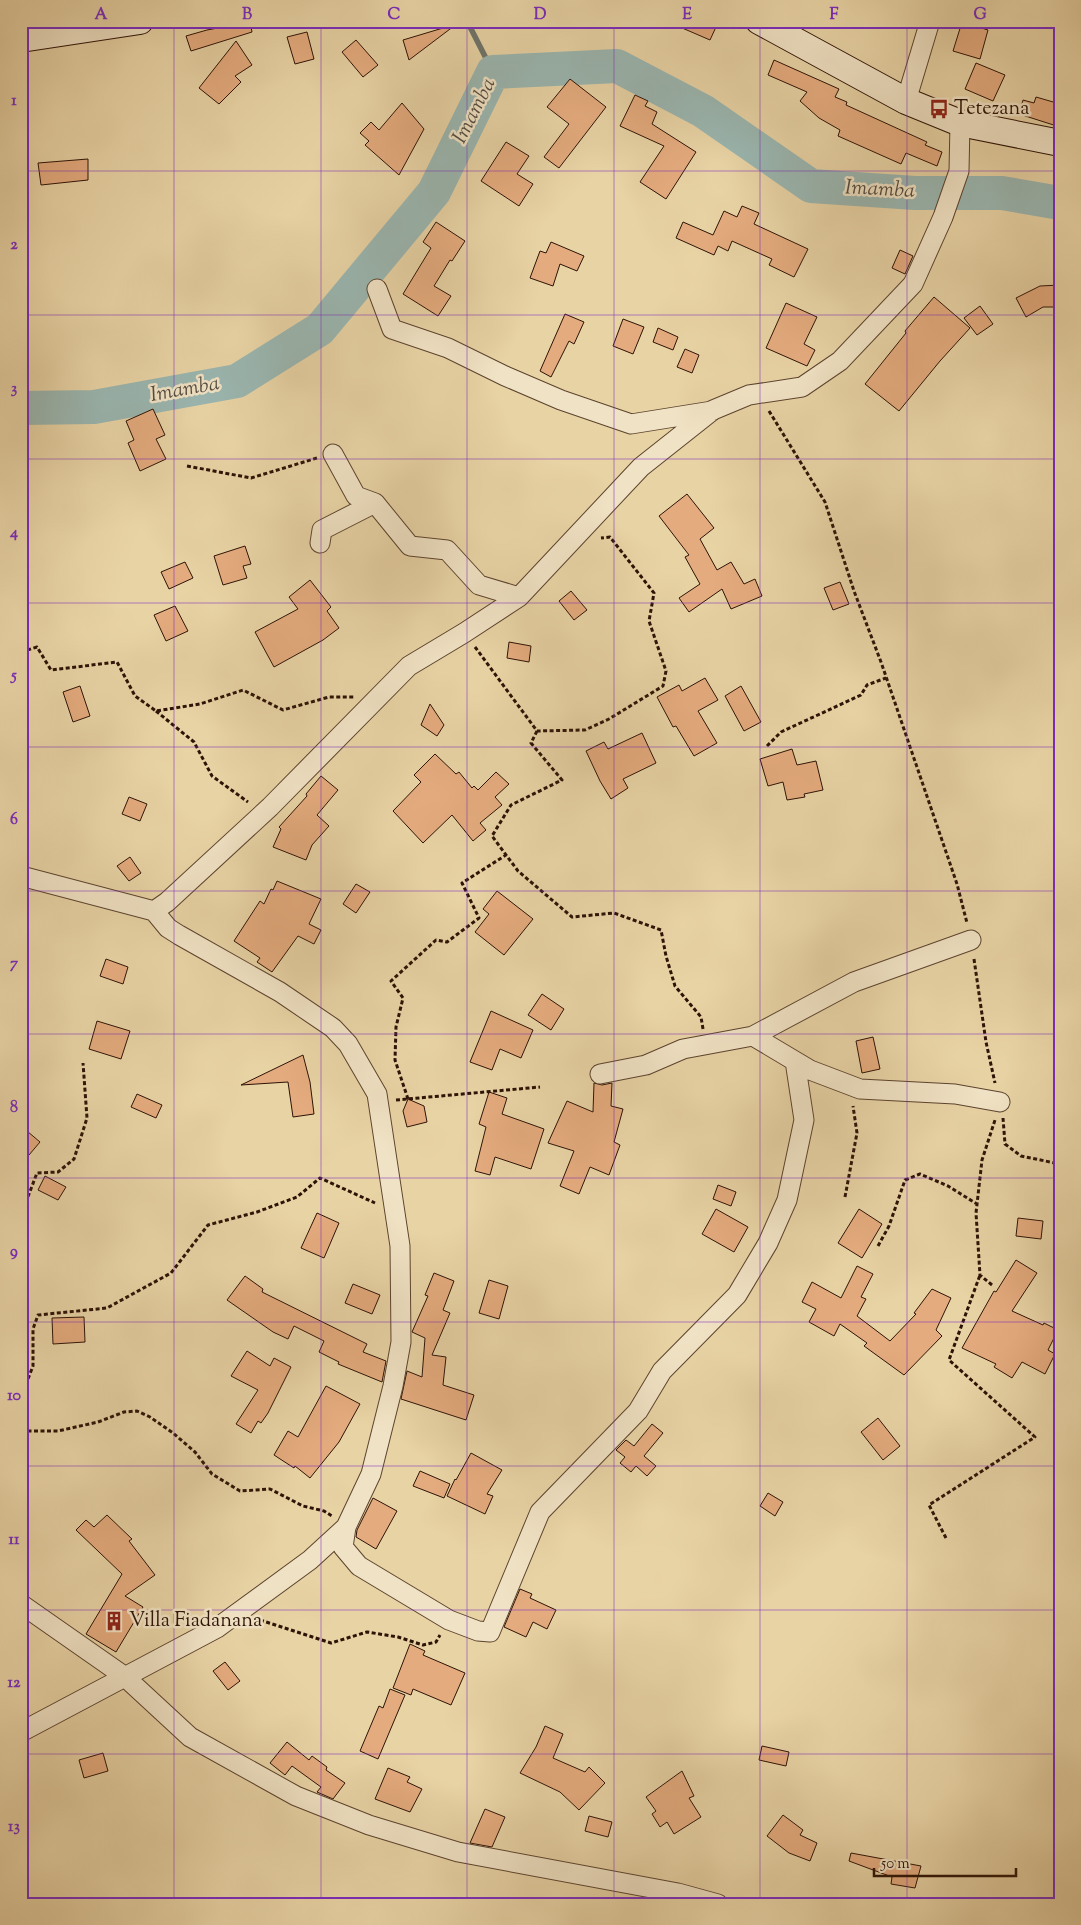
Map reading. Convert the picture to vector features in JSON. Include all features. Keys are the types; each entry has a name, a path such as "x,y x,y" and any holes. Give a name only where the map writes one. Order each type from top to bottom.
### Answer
{"street":[{"path":"21,39 140,21"},
{"path":"759,21 906,101 960,123 1060,143"},
{"path":"906,101 930,21"},
{"path":"377,289 392,329 448,348 505,376 561,400 631,424 713,410 749,395 802,387 840,361 913,284 943,217 959,171 960,123"},
{"path":"154,911 167,902 263,813 409,666 464,634 519,597 641,467 713,410"},
{"path":"332,454 356,496 375,503 410,546 447,550 478,585 519,597"},
{"path":"320,543 322,530 375,503"},
{"path":"21,876 154,911 168,928 280,992 332,1028 348,1044 377,1094 400,1246 401,1342 393,1386 371,1474 346,1527 343,1547 359,1566 450,1620 478,1630 490,1632 540,1512 638,1411 662,1370 737,1295 768,1243 787,1200 804,1120 795,1061"},
{"path":"600,1074 646,1065 683,1049 753,1036 854,982 971,940"},
{"path":"753,1036 810,1070 860,1090 955,1094 1000,1102"},
{"path":"21,1732 217,1628 310,1560 346,1527"},
{"path":"21,1604 124,1676 190,1737 296,1796 368,1826 458,1852 678,1893 718,1904"}],"path":[{"path":"759,393 825,502 854,591 957,884 971,940 986,1042 1003,1115 1006,1144 1021,1156 1060,1164"},
{"path":"187,466 251,478 332,454"},
{"path":"537,731 585,730 663,686 666,671 650,621 654,593 610,537 568,544"},
{"path":"464,634 537,731"},
{"path":"21,652 37,647 51,670 117,662 135,696 194,742 212,776 263,813"},
{"path":"767,746 781,732 861,694 867,685 886,678"},
{"path":"156,711 200,704 243,690 283,710 328,697 379,696"},
{"path":"537,731 531,743 562,780 511,805 492,836 518,871 572,918 614,913 662,930 666,956 675,986 701,1016 705,1045"},
{"path":"408,1099 395,1060 396,1027 403,998 390,981 436,940 447,942 479,918 462,883 506,855"},
{"path":"21,1215 37,1173 58,1172 74,1159 87,1118 83,1063"},
{"path":"845,1197 857,1133 851,1086"},
{"path":"378,1102 540,1087"},
{"path":"946,1538 929,1506 1035,1437 949,1360 980,1275 976,1213 982,1160 1000,1102"},
{"path":"878,1246 889,1226 904,1180 920,1174 948,1186 977,1204"},
{"path":"21,1397 33,1366 33,1329 38,1315 107,1308 171,1273 208,1225 257,1212 297,1197 320,1178 395,1212"},
{"path":"980,1275 992,1285"},
{"path":"21,1432 58,1431 98,1422 124,1412 137,1411 150,1417 173,1433 195,1452 212,1474 240,1491 270,1489 303,1506 324,1511 346,1527"},
{"path":"238,1614 331,1643 367,1632 423,1645 436,1642 450,1620"}],"building":[{"path":"666,21 703,21 716,27 710,40"},
{"path":"250,22 252,32 191,51 186,36"},
{"path":"962,22 988,30 980,59 953,51"},
{"path":"454,26 409,60 403,40"},
{"path":"307,32 314,59 295,64 287,37"},
{"path":"356,40 378,65 363,77 342,52"},
{"path":"236,41 252,65 235,76 241,82 219,104 199,88"},
{"path":"774,60 839,89 835,97 847,102 846,105 927,142 925,145 942,152 937,166 906,153 901,164 838,136 840,130 819,118 800,101 807,92 768,75"},
{"path":"976,63 1005,75 993,101 965,89"},
{"path":"570,79 606,107 559,168 544,157 569,124 547,107"},
{"path":"635,95 648,101 645,106 657,112 652,124 696,152 666,199 640,182 664,146 620,126"},
{"path":"1036,97 1060,104 1060,127 1019,114 1023,100 1034,103"},
{"path":"402,103 424,129 399,175 365,145 369,141 360,133 371,122 379,130"},
{"path":"506,142 529,156 517,174 533,184 519,206 481,181"},
{"path":"88,159 88,180 41,185 38,163"},
{"path":"742,206 759,213 754,224 808,249 794,277 769,265 772,259 732,241 728,251 718,246 714,255 676,238 683,222 713,235 724,211 737,217"},
{"path":"436,222 465,241 452,261 450,260 434,286 451,296 438,316 403,294 431,248 423,242"},
{"path":"551,242 584,256 577,271 560,264 553,286 530,278 540,251 546,253"},
{"path":"900,250 913,256 905,274 892,268"},
{"path":"1060,285 1060,307 1043,307 1026,317 1016,298 1040,286"},
{"path":"934,297 970,328 899,411 865,384 906,333 905,331"},
{"path":"786,303 817,317 804,344 815,350 807,366 766,348"},
{"path":"980,306 993,324 977,335 964,318"},
{"path":"565,314 584,322 574,344 569,341 551,377 540,371"},
{"path":"623,319 644,327 633,354 613,346"},
{"path":"658,328 678,337 673,350 653,342"},
{"path":"685,349 699,355 692,373 677,367"},
{"path":"153,409 165,435 156,439 166,459 140,471 128,443 134,440 126,421"},
{"path":"687,494 714,528 700,539 717,570 731,562 744,584 755,579 762,596 731,609 722,589 689,612 679,598 700,584 685,557 689,555 659,516"},
{"path":"245,546 251,564 243,566 247,578 223,585 214,556"},
{"path":"185,562 193,578 169,589 161,572"},
{"path":"310,580 331,607 327,611 339,628 323,640 274,667 255,632 298,609 289,597"},
{"path":"840,582 849,604 833,610 824,588"},
{"path":"571,591 587,610 574,620 559,601"},
{"path":"175,606 188,631 166,641 154,615"},
{"path":"509,642 531,646 529,662 507,658"},
{"path":"705,678 718,700 698,711 717,743 694,756 676,726 673,727 657,697 679,685 682,691"},
{"path":"80,686 90,716 73,722 63,692"},
{"path":"741,686 761,722 744,731 725,696"},
{"path":"430,704 444,725 437,736 421,725"},
{"path":"642,733 656,763 623,779 628,788 611,799 586,751 604,742 608,749"},
{"path":"792,749 797,765 816,761 823,790 804,794 805,797 787,800 783,782 768,786 760,759"},
{"path":"435,754 456,774 459,772 472,788 474,786 478,790 496,772 509,784 495,797 502,805 480,823 486,830 473,841 452,815 423,843 393,811 421,782 414,775"},
{"path":"321,776 338,790 317,815 329,826 312,845 306,860 273,847 281,829 279,827 307,796 306,794"},
{"path":"129,797 147,804 140,821 122,814"},
{"path":"130,857 141,873 129,881 117,866"},
{"path":"277,881 321,899 309,924 321,930 314,944 298,936 272,972 257,962 260,958 234,941 260,901 264,904"},
{"path":"356,884 370,892 356,913 343,904"},
{"path":"497,891 533,919 504,955 475,932 489,914 483,909"},
{"path":"106,959 128,967 123,984 100,976"},
{"path":"542,994 564,1009 551,1030 528,1015"},
{"path":"491,1011 533,1030 521,1058 500,1049 492,1070 470,1062"},
{"path":"97,1021 130,1031 121,1059 89,1049"},
{"path":"873,1037 880,1069 862,1073 856,1041"},
{"path":"303,1055 310,1082 314,1114 293,1117 288,1082 241,1085"},
{"path":"594,1083 602,1085 612,1083 611,1106 623,1109 614,1142 620,1145 609,1175 590,1167 579,1194 560,1186 574,1151 548,1143 567,1101 593,1112"},
{"path":"489,1092 507,1098 502,1114 544,1129 531,1169 495,1157 490,1175 475,1171 486,1127 479,1124"},
{"path":"137,1094 162,1105 156,1118 131,1107"},
{"path":"408,1099 424,1106 427,1122 407,1127 403,1111"},
{"path":"21,1126 40,1142 29,1155 21,1148"},
{"path":"45,1176 66,1187 58,1200 38,1190"},
{"path":"718,1185 736,1192 731,1206 713,1199"},
{"path":"716,1209 748,1227 734,1252 702,1234"},
{"path":"859,1209 882,1224 862,1258 838,1243"},
{"path":"317,1213 339,1223 324,1258 301,1248"},
{"path":"1018,1218 1043,1221 1041,1239 1016,1236"},
{"path":"1016,1260 1037,1273 1012,1311 1058,1330 1048,1350 1055,1354 1045,1374 1022,1362 1012,1378 994,1367 996,1364 962,1348 994,1291 996,1292"},
{"path":"857,1266 873,1274 861,1297 866,1299 857,1316 890,1341 916,1314 914,1313 932,1289 951,1298 936,1330 942,1336 904,1375 864,1346 867,1343 840,1324 834,1336 809,1322 816,1309 802,1302 812,1282 841,1298"},
{"path":"434,1273 454,1281 443,1310 450,1313 432,1355 446,1357 443,1385 474,1395 466,1420 401,1399 407,1371 422,1377 425,1338 412,1332 428,1296 425,1295"},
{"path":"245,1276 263,1289 262,1292 367,1344 363,1352 386,1361 382,1382 338,1364 339,1362 319,1352 324,1341 294,1326 288,1339 273,1332 227,1300"},
{"path":"489,1280 508,1286 499,1319 479,1313"},
{"path":"353,1284 380,1295 372,1314 345,1303"},
{"path":"84,1317 85,1342 53,1344 52,1318"},
{"path":"247,1351 270,1366 274,1358 291,1367 268,1413 261,1423 258,1421 251,1433 236,1424 258,1390 231,1376"},
{"path":"326,1386 360,1404 339,1442 310,1478 295,1466 294,1468 274,1455 288,1431 298,1437"},
{"path":"878,1418 900,1446 883,1460 861,1432"},
{"path":"652,1424 663,1433 644,1456 656,1466 647,1476 636,1466 631,1472 620,1463 625,1457 616,1450 626,1440 634,1446"},
{"path":"471,1453 502,1470 487,1494 493,1496 485,1514 447,1496"},
{"path":"420,1471 450,1484 444,1498 413,1486"},
{"path":"768,1493 783,1502 775,1516 760,1506"},
{"path":"373,1498 397,1511 376,1549 356,1537 357,1530"},
{"path":"107,1515 132,1539 129,1541 155,1575 125,1596 143,1607 116,1652 86,1634 122,1574 76,1530 86,1520 94,1527"},
{"path":"520,1589 532,1594 530,1598 556,1610 547,1629 533,1622 526,1637 504,1627"},
{"path":"410,1644 425,1651 423,1655 465,1673 451,1705 413,1689 411,1695 393,1688"},
{"path":"225,1662 240,1681 228,1690 213,1671"},
{"path":"390,1689 405,1695 378,1759 360,1751 379,1706 383,1708"},
{"path":"545,1726 563,1734 553,1758 585,1772 589,1767 605,1783 579,1810 560,1792 520,1773 536,1747"},
{"path":"287,1742 309,1760 312,1756 327,1767 326,1770 345,1783 333,1799 317,1792 321,1787 292,1766 285,1775 270,1763"},
{"path":"762,1746 789,1752 786,1766 759,1760"},
{"path":"103,1753 108,1771 84,1778 79,1760"},
{"path":"388,1768 410,1777 407,1782 422,1789 410,1812 375,1799"},
{"path":"682,1771 694,1796 689,1798 701,1817 674,1834 667,1822 660,1827 652,1814 656,1811 646,1797"},
{"path":"485,1809 505,1817 492,1847 470,1843"},
{"path":"783,1815 803,1830 800,1835 817,1843 810,1861 789,1853 767,1836"},
{"path":"589,1816 612,1822 608,1837 585,1831"},
{"path":"851,1853 921,1866 915,1888 891,1884 892,1877 849,1861"}],"waterway":[{"path":"467,21 493,72"},
{"name":"Imamba","path":"21,408 94,407 237,381 320,329 434,192 493,72 617,66 703,111 811,186 915,193 1002,193 1060,203"}],"place":[{"name":"Tetezana","path":"939,109"},
{"name":"Villa Fiadanana","path":"114,1621"}]}
